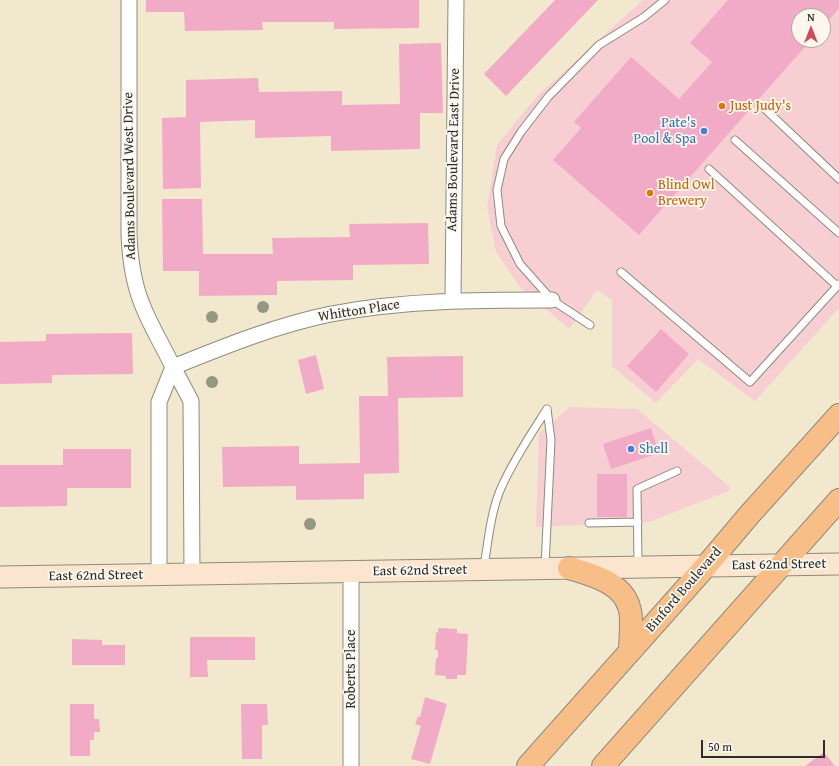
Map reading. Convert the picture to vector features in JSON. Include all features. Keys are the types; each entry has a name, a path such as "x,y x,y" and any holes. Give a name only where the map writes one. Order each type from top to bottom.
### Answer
{"main road":[{"name":"Binford Boulevard","path":"528,766 839,415"},
{"path":"603,766 839,500"},
{"path":"569,568 600,578 626,598 630,609 630,651"}],"street":[{"name":"Adams Boulevard West Drive","path":"129,0 130,259 142,305 191,401 192,574"},
{"name":"Adams Boulevard East Drive","path":"453,300 456,0"},
{"name":"Whitton Place","path":"173,367 236,342 287,325 332,314 399,304 453,300 552,300"},
{"path":"160,575 159,402 173,367"},
{"name":"East 62nd Street","path":"0,577 839,564"},
{"name":"Roberts Place","path":"351,572 351,766"}],"lane":[{"path":"590,325 552,300 520,264 501,226 497,190 504,158 521,132 548,97 599,45 644,17 665,0"},
{"path":"764,108 839,179"},
{"path":"735,140 839,233"},
{"path":"621,272 750,382 838,285 709,169"},
{"path":"483,570 493,515 501,487 521,450 547,409 551,440 545,569"},
{"path":"638,567 637,489 677,471"},
{"path":"589,523 638,522"}],"shaded area":[{"path":"643,0 839,0 839,308 755,401 698,359 656,403 612,366 612,300 597,290 569,329 519,286 496,252 487,207 497,145 538,95"},
{"path":"570,407 637,409 730,487 729,491 649,522 536,527 539,433"}],"building":[{"path":"146,0 419,0 419,28 334,29 334,22 262,22 263,30 185,31 184,12 146,12"},
{"path":"555,0 598,0 506,96 484,74"},
{"path":"728,0 839,0 839,8 831,18 831,8 791,8 791,48 804,48 639,235 553,160 581,128 574,122 631,57 679,99 712,62 690,43"},
{"path":"441,43 443,113 420,113 420,149 331,151 331,136 255,138 255,120 200,122 201,188 163,189 162,118 186,117 186,80 258,78 259,92 342,91 342,105 400,104 399,44"},
{"path":"162,199 202,199 203,254 273,254 272,238 350,237 349,224 428,223 429,264 353,265 353,280 277,281 277,295 199,296 199,271 163,271"},
{"path":"661,329 689,354 656,392 627,366"},
{"path":"132,333 133,374 52,375 52,383 0,384 0,342 46,341 46,334"},
{"path":"316,355 324,389 306,394 298,360"},
{"path":"463,356 463,397 398,398 399,473 364,474 364,499 296,500 296,486 223,487 222,447 299,446 299,464 360,463 359,396 388,396 387,357"},
{"name":"Shell","path":"651,428 659,453 611,469 603,444"},
{"path":"63,449 131,449 131,488 67,488 67,506 0,507 0,465 63,465"},
{"name":"Shell","path":"597,474 627,474 627,517 597,517"},
{"path":"438,628 457,629 457,633 468,634 466,675 457,675 457,679 446,679 446,676 435,675 436,658 438,658 438,650 435,650 436,632 438,633"},
{"path":"190,637 255,637 255,660 207,660 208,677 190,677"},
{"path":"72,639 102,640 102,645 125,645 125,665 72,665"},
{"path":"425,697 447,704 430,764 411,759 421,726 415,724 418,716 420,717"},
{"path":"70,704 94,704 94,719 99,719 100,732 94,732 94,740 90,740 90,756 70,756"},
{"path":"241,704 267,704 268,725 262,725 262,759 242,759"},
{"path":"824,752 835,766 805,766"}],"place":[{"name":"Just Judy's","path":"722,106"},
{"name":"Pate's Pool & Spa","path":"704,131"},
{"name":"Blind Owl Brewery","path":"650,193"},
{"name":"Shell","path":"631,449"}]}
